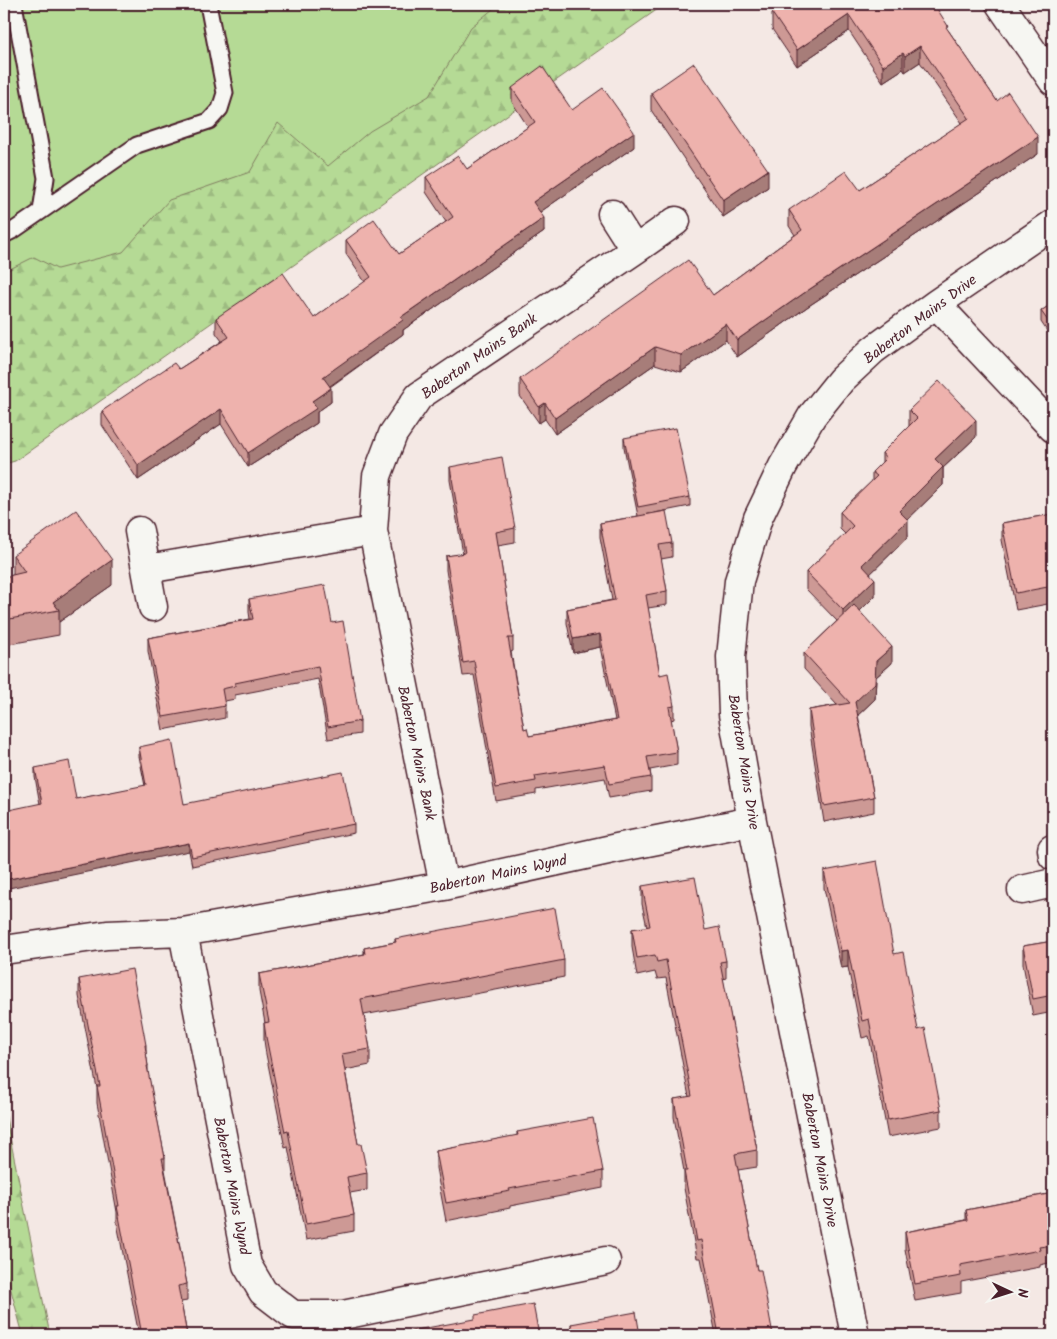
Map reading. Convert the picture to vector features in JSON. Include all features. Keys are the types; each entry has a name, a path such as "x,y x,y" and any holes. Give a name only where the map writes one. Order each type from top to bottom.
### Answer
{"street":[{"path":"1000,4 1053,81"},
{"path":"612,214 635,250"},
{"name":"Baberton Mains Bank","path":"444,886 373,531 377,476 394,434 419,396 635,250 676,220"},
{"name":"Baberton Mains Drive","path":"855,1335 752,822 734,714 731,657 740,581 758,518 783,466 812,416 842,380 873,350 936,304 1053,224"},
{"path":"936,304 1053,428"},
{"path":"140,531 153,607"},
{"path":"147,569 373,531"},
{"name":"Baberton Mains Wynd","path":"4,950 106,935 183,932 444,886 617,848 752,822"},
{"path":"1022,890 1053,883"},
{"name":"Baberton Mains Wynd","path":"183,932 247,1265 263,1292 293,1315 343,1314 606,1261"}],"lane":[{"path":"14,4 46,178 42,211"},
{"path":"4,235 137,145 209,121 220,109 225,93 208,4"}],"green space":[{"path":"4,4 623,4 4,445"},
{"path":"499,4 665,4 15,461 4,464 4,272 34,257 57,269 123,252 169,200 250,172 278,123 328,166 370,131 429,96 471,27"},
{"path":"4,1108 50,1335 23,1335 4,1264"}],"building":[{"path":"786,4 934,4 948,26 946,27 997,101 1008,92 1038,137 737,340 726,324 681,355 655,347 555,418 545,403 539,407 520,379 688,260 713,295 802,230 789,210 846,171 860,190 969,118 920,46 905,56 903,53 883,66 849,15 797,50 772,13"},
{"path":"694,63 768,170 723,200 651,93"},
{"path":"542,66 572,110 603,88 634,132 533,202 544,218 401,317 403,320 323,377 331,388 312,401 317,408 248,453 221,409 138,465 102,411 174,363 179,369 229,337 216,318 283,273 314,318 371,277 346,240 374,219 399,254 453,217 426,177 458,156 467,169 535,122 512,88"},
{"path":"1053,303 1053,328 1041,311"},
{"path":"939,381 976,420 935,459 943,467 899,511 908,520 862,565 875,579 843,610 806,572 853,526 840,512 877,476 872,472 886,458 882,453 917,418 909,410"},
{"path":"676,428 690,497 638,507 624,438"},
{"path":"502,457 515,528 496,532 513,638 508,638 524,729 527,728 529,736 617,720 600,634 573,639 567,609 615,600 600,523 666,511 672,543 659,545 667,591 646,595 660,675 668,673 674,706 669,707 677,752 647,757 651,777 609,784 605,765 535,776 536,781 496,788 474,661 463,663 446,556 465,553 450,467"},
{"path":"76,510 112,560 53,602 59,610 4,620 4,577 25,572 13,555"},
{"path":"1053,514 1053,586 1016,593 1002,523"},
{"path":"325,585 332,623 343,621 360,721 328,727 318,666 235,683 235,686 222,689 225,706 163,717 148,638 253,619 249,599"},
{"path":"854,605 892,647 876,661 875,683 855,702 874,797 824,806 809,710 850,703 804,653"},
{"path":"172,740 184,804 343,772 354,824 192,857 189,843 4,880 4,811 42,803 35,768 69,761 76,799 146,785 139,747"},
{"path":"877,861 894,954 903,952 918,1030 925,1028 941,1110 888,1120 869,1019 862,1021 848,950 841,951 824,871"},
{"path":"695,877 705,930 719,927 726,961 720,962 757,1150 735,1154 757,1270 761,1270 773,1335 719,1335 701,1240 697,1241 684,1171 687,1171 674,1099 692,1096 666,960 657,962 655,955 637,958 632,929 650,926 642,886"},
{"path":"555,908 564,960 361,999 370,1049 342,1054 358,1144 361,1144 367,1173 347,1177 354,1215 306,1224 288,1131 285,1132 266,1037 264,1023 269,1022 259,974 365,954 364,948 396,942 395,939"},
{"path":"1053,941 1053,995 1033,999 1023,946"},
{"path":"132,969 146,1045 147,1066 165,1158 162,1158 187,1284 178,1286 187,1335 142,1335 117,1206 119,1206 97,1086 100,1086 79,979"},
{"path":"593,1118 603,1171 446,1203 436,1151 518,1135 517,1132"},
{"path":"1053,1193 1053,1245 1039,1247 1040,1250 960,1265 961,1276 915,1284 905,1232 968,1220 966,1210"},
{"path":"533,1304 539,1335 389,1335 475,1319 475,1315"},
{"path":"636,1312 640,1335 574,1335 571,1324"}]}
